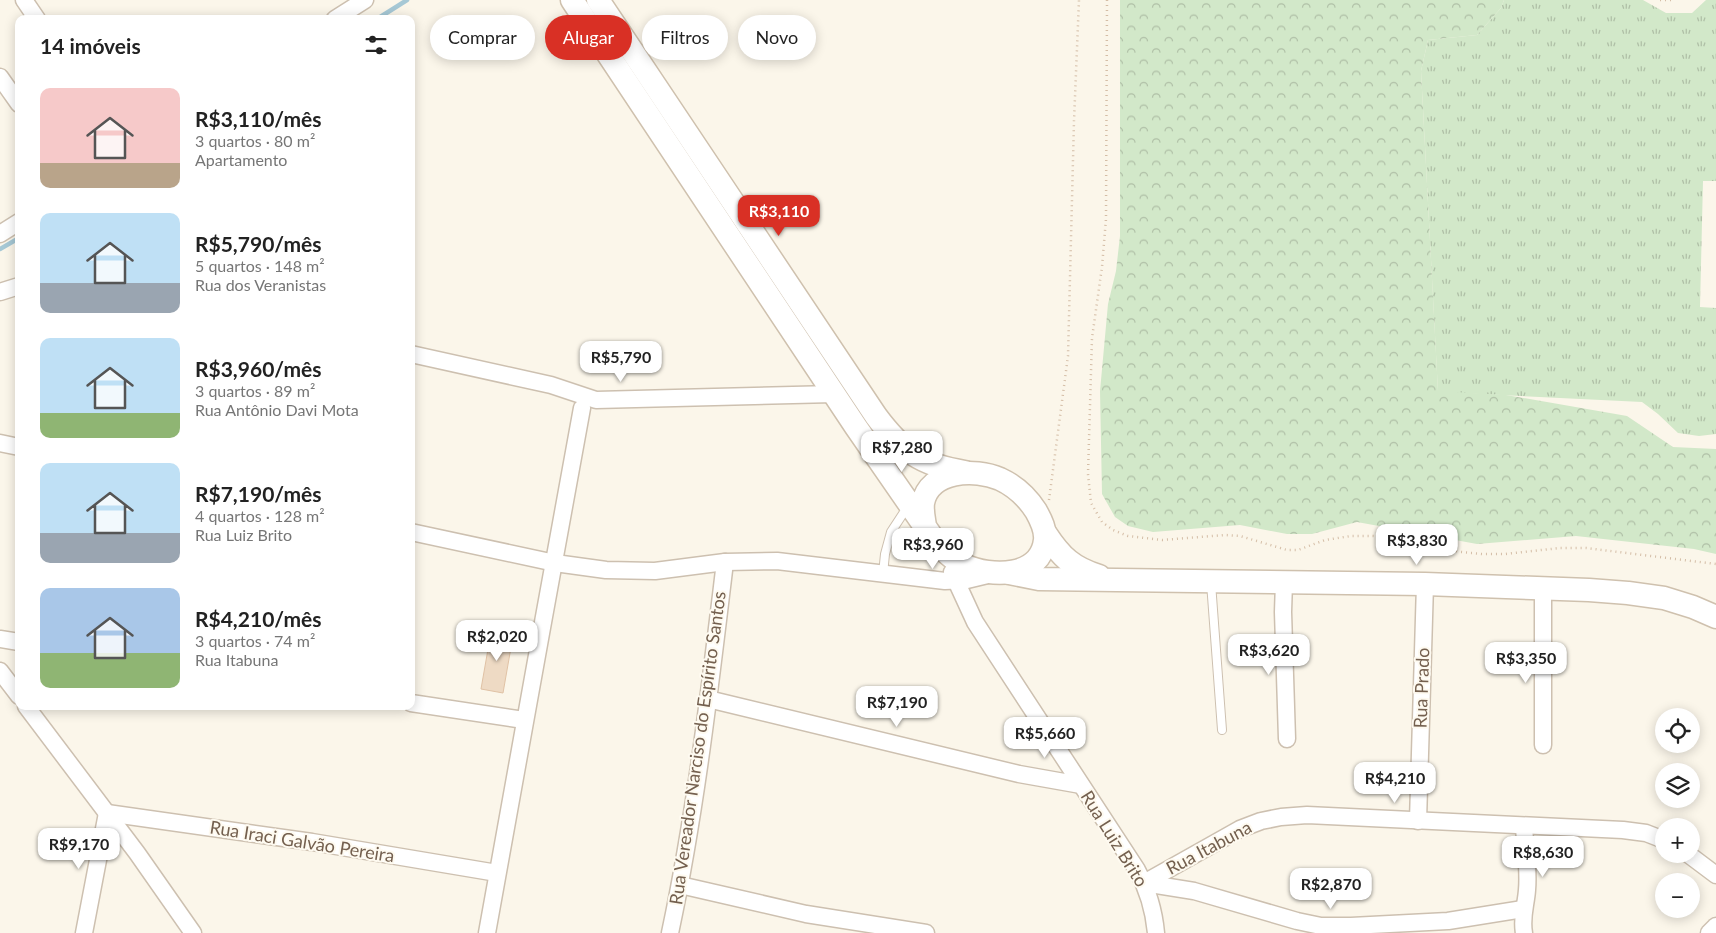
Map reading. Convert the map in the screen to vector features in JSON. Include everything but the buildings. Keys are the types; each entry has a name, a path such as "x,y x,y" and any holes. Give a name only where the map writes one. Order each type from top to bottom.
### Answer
{"main road":[{"path":"572,0 909,504 945,552 965,565 1038,579 1425,584 1628,593 1664,598 1716,617"},
{"path":"598,0 876,416 899,445 913,455 935,466 947,470 984,474 1011,485 1030,502 1039,516 1045,533 1057,551 1066,560 1089,573 1107,579"},
{"path":"909,504 914,488 935,466"},
{"path":"931,535 924,502 927,492 942,479 966,472"},
{"path":"1002,573 1019,571 1035,560 1045,544 1045,533"}],"street":[{"path":"24,0 34,15"},
{"path":"341,15 365,0"},
{"path":"0,77 15,98"},
{"path":"0,234 15,225"},
{"path":"0,292 15,287"},
{"path":"415,355 551,385 596,400 834,394"},
{"path":"487,933 524,720 555,563 582,408"},
{"path":"0,443 15,447"},
{"path":"415,533 582,568 631,572 749,560 777,561 956,581 1002,573"},
{"name":"Rua Luiz Brito","path":"931,535 956,581 975,622 1144,883 1151,903 1156,933"},
{"name":"Rua Vereador Narciso do Espírito Santos","path":"670,933 680,885 708,699 725,562"},
{"path":"1284,582 1282,612 1287,739"},
{"name":"Rua Prado","path":"1418,821 1425,584"},
{"path":"1543,589 1543,745"},
{"path":"0,639 15,641"},
{"path":"0,671 15,691"},
{"path":"708,699 1019,774 1081,785"},
{"path":"415,704 524,720"},
{"path":"29,710 137,853 192,933"},
{"path":"84,933 107,813"},
{"name":"Rua Iraci Galvão Pereira","path":"107,813 312,842 497,873"},
{"name":"Rua Itabuna","path":"1144,883 1240,829 1274,818 1306,816 1623,830 1646,833 1655,836"},
{"path":"1524,826 1528,890 1523,909 1524,933"},
{"path":"1700,863 1716,875"},
{"path":"1144,883 1194,891 1297,922 1351,930 1450,927 1523,909"},
{"path":"680,885 806,914 926,933"},
{"path":"1709,933 1716,926"}],"lane":[{"path":"883,574 885,554 891,532 909,504"},
{"path":"1210,581 1222,730"}],"path":[{"path":"1045,533 1068,356 1079,0"},
{"path":"1106,0 1106,219 1102,267 1092,338 1088,474 1091,503 1102,522 1113,530 1128,536 1162,540 1225,535 1240,536 1287,550 1298,550 1325,540 1351,536 1373,536 1395,538 1475,554 1505,554 1560,548 1586,548 1716,564"},
{"path":"1660,0 1673,0"}],"green space":[{"path":"1120,0 1504,0 1501,8 1477,35 1428,40 1421,71 1438,391 1506,395 1627,416 1673,447 1716,449 1716,554 1694,549 1576,536 1477,544 1357,522 1312,534 1287,534 1240,525 1153,532 1128,526 1115,517 1102,494 1100,391 1108,304 1116,271 1120,236"},
{"path":"1504,0 1643,0 1666,13 1692,13 1706,0 1716,0 1716,181 1703,181 1700,307 1716,308 1716,434 1699,436 1678,433 1642,402 1438,392 1421,71 1428,40 1477,35 1501,8"}],"waterway":[{"path":"383,15 407,0"},
{"path":"0,249 15,240"}]}
